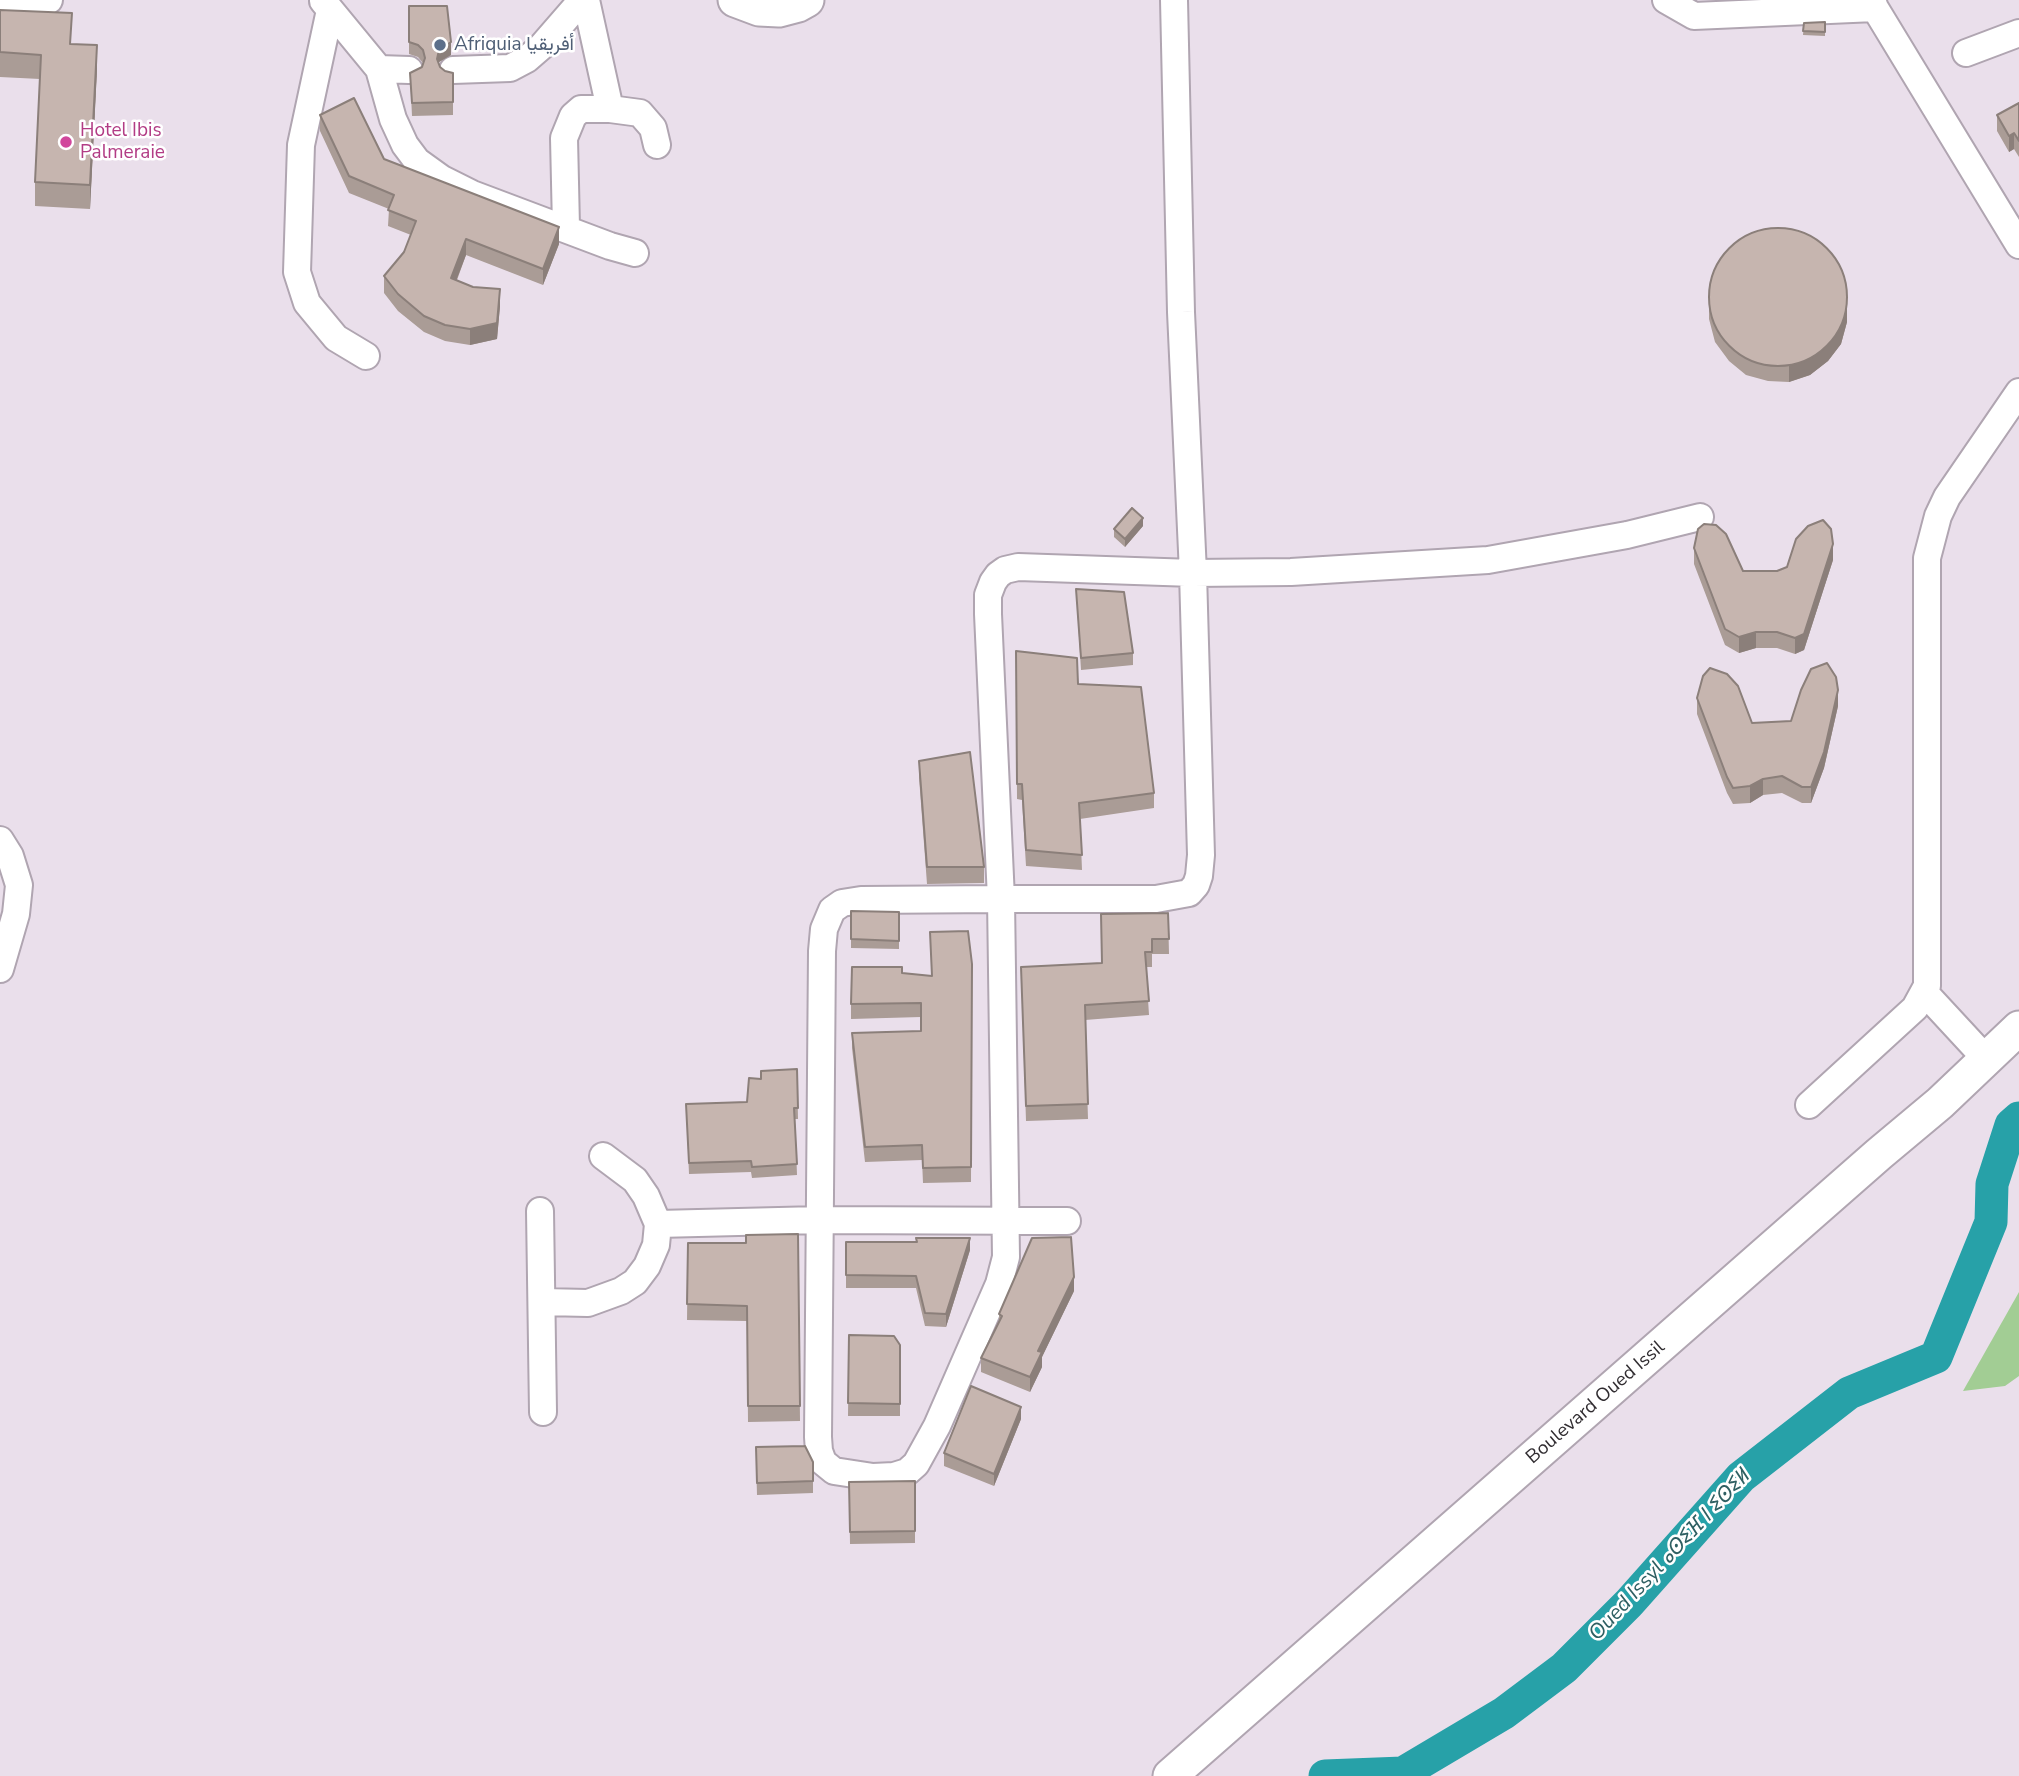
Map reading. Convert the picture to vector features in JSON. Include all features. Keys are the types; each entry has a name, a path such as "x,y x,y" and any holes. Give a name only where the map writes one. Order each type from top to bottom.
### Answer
{"main road":[{"path":"735,0 759,9 779,10 807,0"},
{"name":"Boulevard Oued Issil","path":"1170,1776 1940,1103 2019,1028"}],"street":[{"path":"0,5 49,0"},
{"path":"453,70 510,68 527,59 584,0"},
{"path":"584,0 610,109"},
{"path":"1174,0 1181,312 1193,573 1201,855 1196,885 1189,893 1156,899 1001,899 861,900 842,903 832,910 827,918 822,951 819,1451 823,1462 834,1471 873,1477 894,1476 907,1472 916,1464 999,1284 1006,1257 1001,899 988,614 988,595 993,582 1005,570 1018,567 1193,573 1291,572 1488,560 1627,534 1700,517"},
{"path":"1666,0 1694,16 1874,4 2019,245"},
{"path":"326,5 379,69 393,119 416,161 442,179 472,194 635,253"},
{"path":"326,5 301,145 297,272 307,303 336,338 366,356"},
{"path":"1966,52 2019,33"},
{"path":"379,69 409,70"},
{"path":"566,227 564,138 573,116 580,110 610,109 640,113 653,128 657,145"},
{"path":"1808,1105 1915,1008 1925,993 1927,558 1931,536 1947,496 2019,392"},
{"path":"0,841 10,856 19,885 16,914 0,969"},
{"path":"1925,993 1987,1059"},
{"path":"543,1302 588,1303 621,1292 635,1282 647,1266 656,1245 658,1224 646,1196 635,1180 603,1156"},
{"path":"540,1211 543,1412"},
{"path":"658,1224 819,1220 1067,1221"}],"green space":[{"path":"2019,1292 2019,1376 2005,1386 1963,1391"}],"building":[{"path":"409,6 447,6 451,42 439,50 437,59 440,67 453,73 453,102 412,103 410,73 422,67 425,58 418,45 409,42"},
{"name":"Hotel Ibis Palmeraie","path":"0,10 72,13 70,44 97,45 90,185 35,182 41,55 0,52"},
{"path":"1825,22 1825,32 1803,31 1804,23"},
{"path":"354,98 384,159 559,227 543,269 466,239 451,278 473,287 500,289 497,323 470,329 445,325 424,316 398,294 384,276 404,252 416,221 388,210 394,195 349,176 320,115"},
{"path":"2019,103 2019,141 2014,133 2009,136 1997,115"},
{"path":"1778,228 1804,234 1827,248 1841,271 1847,297 1841,323 1827,346 1804,360 1778,366 1752,360 1729,346 1715,323 1709,297 1715,271 1729,248 1752,234"},
{"path":"1132,508 1143,518 1125,539 1114,529"},
{"path":"1823,520 1831,529 1833,544 1804,634 1795,638 1777,632 1756,632 1739,637 1725,629 1694,548 1698,529 1704,524 1716,525 1726,534 1743,571 1777,571 1787,567 1796,539 1808,526"},
{"path":"1076,589 1124,592 1133,653 1081,658"},
{"path":"1016,651 1077,658 1078,684 1141,687 1154,793 1079,803 1082,855 1026,850 1022,784 1017,784"},
{"path":"1827,663 1836,677 1838,690 1824,752 1811,787 1802,787 1782,776 1763,779 1750,786 1733,788 1697,698 1703,676 1710,668 1727,674 1738,686 1752,723 1791,721 1811,669"},
{"path":"970,752 984,867 927,867 919,761"},
{"path":"851,911 899,912 899,941 851,939"},
{"path":"1168,913 1169,939 1152,939 1152,952 1145,952 1149,1001 1085,1005 1088,1104 1026,1106 1021,967 1102,963 1101,914"},
{"path":"968,931 972,964 971,1167 923,1168 922,1145 865,1147 852,1033 921,1031 921,1003 851,1004 852,967 902,967 902,973 932,976 930,932"},
{"path":"797,1069 798,1108 794,1108 797,1164 752,1167 751,1161 689,1163 686,1104 747,1102 749,1078 761,1079 761,1071"},
{"path":"798,1234 800,1406 748,1406 747,1306 687,1304 688,1243 746,1243 746,1235"},
{"path":"1071,1237 1074,1277 1038,1351 1042,1352 1030,1377 981,1358 1002,1316 999,1314 1032,1238"},
{"path":"916,1238 970,1238 946,1314 925,1313 916,1276 846,1275 846,1242 917,1242"},
{"path":"849,1335 894,1336 900,1345 900,1404 848,1403"},
{"path":"971,1386 1021,1407 994,1474 944,1453"},
{"path":"805,1446 813,1462 813,1481 757,1483 756,1447"},
{"path":"915,1481 915,1531 850,1532 849,1482"}],"waterway":[{"name":"Oued Issyl ⴰⵙⵉⴼ ⵏ ⵉⵙⵉⵍ","path":"1325,1776 1403,1773 1504,1713 1564,1668 1629,1603 1741,1477 1849,1393 1936,1357 1991,1222 1992,1184 2011,1125 2019,1118"}],"place":[{"name":"Afriquia أفريقيا","path":"440,45"},
{"name":"Hotel Ibis Palmeraie","path":"66,142"}]}
